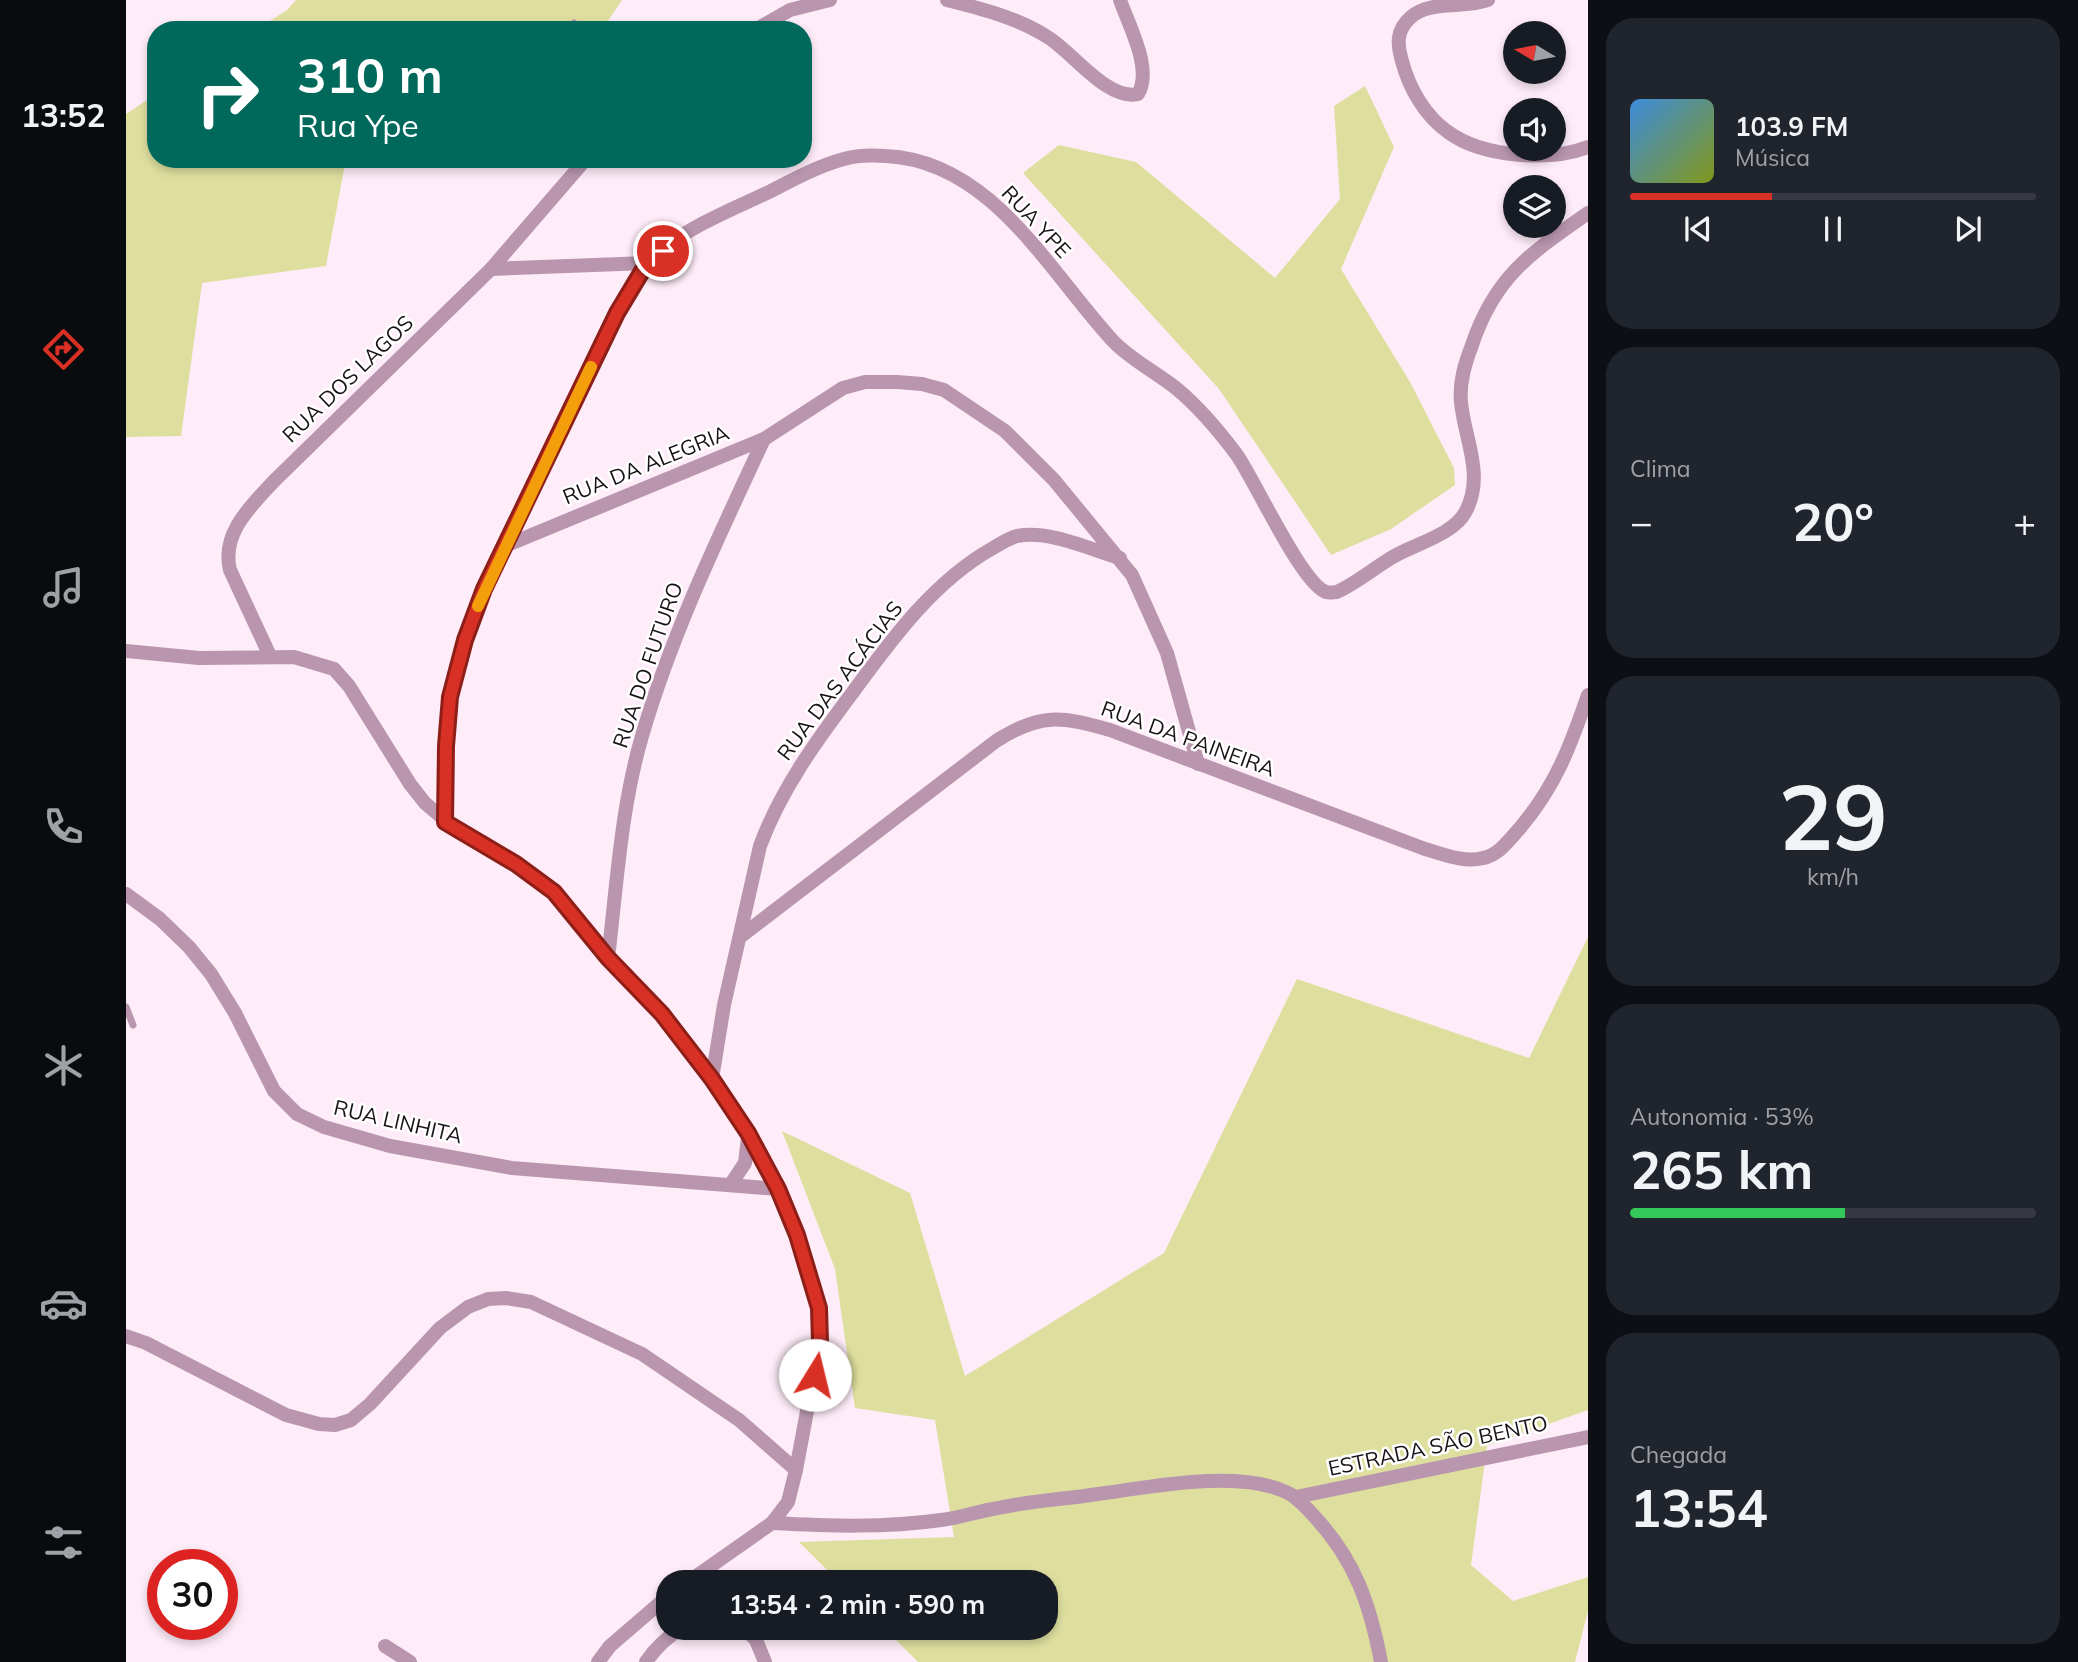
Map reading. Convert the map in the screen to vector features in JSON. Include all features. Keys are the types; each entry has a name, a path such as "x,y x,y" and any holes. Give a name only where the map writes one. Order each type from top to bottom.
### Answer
{"street":[{"path":"771,21 790,10 830,0"},
{"path":"947,0 1023,23 1050,38 1106,86 1121,95 1130,96 1138,94 1143,86 1143,72 1141,57 1120,0"},
{"path":"1488,0 1420,11 1401,28 1398,46 1412,89 1431,117 1448,133 1470,144 1499,152 1530,156 1558,155 1588,147"},
{"name":"RUA YPE","path":"445,822 450,697 465,640 484,589 617,313 647,263 678,239 712,220 813,170 845,159 870,155 898,156 946,172 994,204 1121,349 1175,387 1202,412 1237,456 1303,568 1326,592 1337,592 1392,557 1444,531 1466,512 1474,482 1474,468 1461,402 1461,386 1478,325 1506,278 1524,260 1588,214"},
{"name":"RUA DOS LAGOS","path":"270,656 230,570 227,558 233,532 252,505 274,481 491,270 578,168"},
{"path":"491,270 647,263"},
{"name":"RUA DA ALEGRIA","path":"505,546 764,439 843,388 865,382 897,382 922,384 944,390 1004,431 1054,480 1120,558"},
{"name":"RUA DO FUTURO","path":"608,958 624,818 642,736 709,556 764,439"},
{"name":"RUA DAS ACÁCIAS","path":"712,1079 724,1005 760,846 780,800 817,740 872,666 918,610 952,576 985,552 1015,537 1052,538 1120,558"},
{"path":"1120,558 1132,575 1167,653 1198,764"},
{"path":"126,651 199,658 270,656 309,660 326,665 340,674 410,784 445,822 516,864 554,892 608,958 662,1014 712,1079 748,1133 778,1189 797,1235 819,1308 820,1342 788,1502 772,1523 705,1570"},
{"name":"RUA DA PAINEIRA","path":"740,937 996,741 1020,726 1045,719 1091,725 1425,849 1469,860 1482,859 1493,855 1505,845 1551,787 1569,750 1588,695"},
{"name":"RUA LINHITA","path":"126,894 170,928 211,974 235,1013 274,1091 297,1114 324,1127 390,1146 512,1168 778,1189"},
{"path":"731,1184 746,1163 748,1133"},
{"path":"126,1336 146,1343 286,1415 319,1424 335,1424 351,1420 370,1404 440,1328 468,1307 488,1299 506,1298 531,1302 642,1354 739,1420 796,1470"},
{"name":"ESTRADA SÃO BENTO","path":"1296,1497 1588,1437"},
{"path":"772,1523 857,1527 901,1525 945,1520 999,1507 1167,1483 1228,1482 1265,1485 1296,1497 1325,1528 1352,1566 1363,1589 1381,1662"},
{"path":"598,1662 610,1646 656,1606"},
{"path":"646,1662 665,1640"},
{"path":"756,1640 765,1662"},
{"path":"385,1646 410,1662"}],"lane":[{"path":"126,1007 133,1025"}],"green space":[{"path":"296,0 622,0 608,21 270,21 287,10"},
{"path":"1365,86 1394,147 1341,269 1410,382 1454,468 1455,485 1391,529 1331,555 1219,389 1023,173 1059,145 1136,162 1275,278 1340,199 1334,106"},
{"path":"147,100 147,168 344,168 326,266 202,283 181,436 126,437 126,114"},
{"path":"1588,937 1588,1410 1487,1446 1471,1565 1513,1601 1588,1577 1588,1611 1575,1662 918,1662 896,1640 1058,1640 1058,1570 827,1570 799,1542 954,1537 935,1420 855,1408 835,1269 782,1131 910,1193 965,1376 1164,1253 1297,979 1529,1058"}],"slow traffic":[{"path":"478,606 591,367"}],"route":[{"path":"663,251 647,263 617,313 484,589 465,640 450,697 445,822 516,864 554,892 608,958 662,1014 712,1079 748,1133 778,1189 797,1235 819,1308 820,1342 815,1375"}]}
